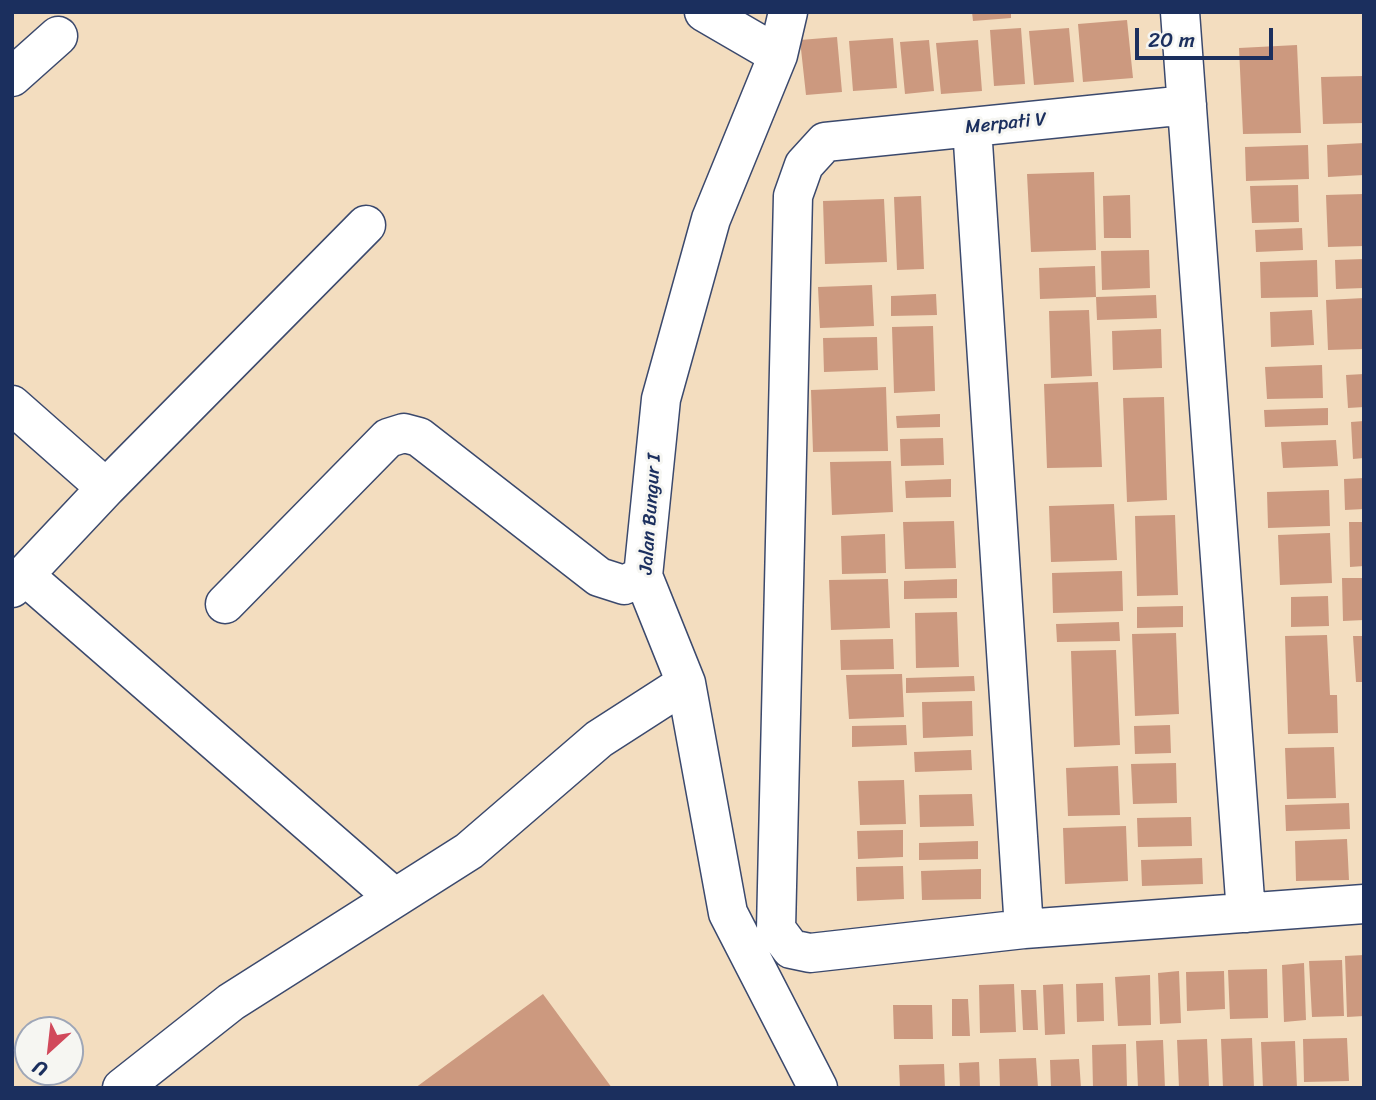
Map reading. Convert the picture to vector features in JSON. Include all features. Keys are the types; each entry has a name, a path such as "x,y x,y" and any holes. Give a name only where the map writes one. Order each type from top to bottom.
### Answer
{"street":[{"path":"704,12 778,55"},
{"name":"Jalan Bungur I","path":"788,12 778,55 711,219 661,399 643,576 686,683 728,913 818,1088"},
{"path":"1180,12 1246,913"},
{"path":"12,76 58,36"},
{"name":"Merpati V","path":"1024,929 810,953 791,949 776,929 793,196 804,165 825,142 1187,105"},
{"path":"972,127 1024,929 1364,904"},
{"path":"366,225 18,581 395,898"},
{"path":"12,405 106,488"},
{"path":"225,604 388,438 404,433 419,437 599,577 624,585 643,576"},
{"path":"122,1088 231,1002 469,851 599,738 686,683"}],"building":[{"path":"972,12 1011,12 1011,18 973,21"},
{"path":"1127,20 1133,78 1083,82 1078,24"},
{"path":"1021,28 1025,84 994,86 990,30"},
{"path":"1069,28 1074,82 1034,85 1029,31"},
{"path":"837,37 842,92 806,95 800,40"},
{"path":"893,38 897,88 853,91 849,41"},
{"path":"929,40 934,91 905,94 900,42"},
{"path":"978,40 982,91 941,94 936,43"},
{"path":"1297,45 1301,133 1243,134 1239,48"},
{"path":"1364,76 1364,123 1323,124 1321,77"},
{"path":"1364,143 1364,175 1328,177 1327,145"},
{"path":"1308,145 1309,179 1246,181 1245,147"},
{"path":"1094,172 1096,250 1031,252 1027,174"},
{"path":"1298,185 1299,222 1252,223 1250,186"},
{"path":"1364,194 1364,246 1328,247 1326,195"},
{"path":"1130,195 1131,238 1104,238 1103,196"},
{"path":"921,196 924,269 897,270 894,197"},
{"path":"884,199 887,262 825,264 823,201"},
{"path":"1302,228 1303,250 1256,252 1255,230"},
{"path":"1149,250 1150,288 1102,290 1101,251"},
{"path":"1364,259 1364,288 1336,289 1335,260"},
{"path":"1317,260 1318,297 1261,298 1260,262"},
{"path":"1095,266 1096,297 1040,299 1039,268"},
{"path":"872,285 874,326 820,328 818,287"},
{"path":"936,294 937,315 891,316 891,296"},
{"path":"1156,295 1157,318 1097,320 1096,297"},
{"path":"1364,298 1364,349 1328,350 1326,300"},
{"path":"1089,310 1092,376 1051,378 1049,311"},
{"path":"1312,310 1314,345 1271,347 1270,312"},
{"path":"933,326 935,391 894,393 892,327"},
{"path":"1161,329 1162,368 1113,370 1112,331"},
{"path":"877,337 878,370 824,372 823,338"},
{"path":"1322,365 1323,398 1267,399 1265,367"},
{"path":"1364,374 1364,407 1348,408 1346,375"},
{"path":"1098,382 1102,467 1047,468 1044,384"},
{"path":"886,387 888,451 813,452 811,390"},
{"path":"1164,397 1167,500 1127,502 1123,398"},
{"path":"1328,408 1328,425 1265,427 1264,410"},
{"path":"940,414 940,427 897,428 896,416"},
{"path":"1364,421 1364,458 1353,459 1351,422"},
{"path":"943,438 944,465 901,466 900,439"},
{"path":"1336,440 1338,466 1283,468 1281,442"},
{"path":"891,461 893,512 832,515 830,462"},
{"path":"1364,478 1364,509 1345,510 1344,479"},
{"path":"951,479 951,497 906,498 905,481"},
{"path":"1329,490 1330,526 1268,528 1267,492"},
{"path":"1114,504 1117,560 1051,562 1049,506"},
{"path":"1175,515 1178,595 1137,596 1135,516"},
{"path":"954,521 956,568 905,569 903,522"},
{"path":"1349,522 1364,522 1364,566 1350,567"},
{"path":"1330,533 1332,583 1280,585 1278,535"},
{"path":"885,534 886,573 842,574 841,536"},
{"path":"1122,571 1123,611 1053,613 1052,573"},
{"path":"1342,578 1364,578 1364,620 1343,621"},
{"path":"888,579 890,628 831,630 829,580"},
{"path":"957,579 957,598 904,599 904,581"},
{"path":"1328,596 1329,626 1291,627 1291,597"},
{"path":"1183,606 1183,627 1137,628 1137,607"},
{"path":"957,612 959,667 916,668 915,613"},
{"path":"1119,622 1120,641 1057,642 1056,624"},
{"path":"1176,633 1179,714 1135,716 1132,634"},
{"path":"1327,635 1330,695 1337,695 1338,733 1288,734 1285,636"},
{"path":"1353,636 1364,636 1364,682 1356,682"},
{"path":"893,639 894,669 841,670 840,640"},
{"path":"1116,650 1120,745 1074,747 1071,651"},
{"path":"902,674 904,717 849,719 846,675"},
{"path":"974,676 975,691 906,693 906,678"},
{"path":"972,701 973,736 923,738 922,702"},
{"path":"906,725 907,745 852,747 852,726"},
{"path":"1170,725 1171,753 1135,754 1134,726"},
{"path":"1334,747 1336,798 1287,799 1285,748"},
{"path":"971,750 972,770 915,772 914,752"},
{"path":"1176,763 1177,803 1133,804 1131,764"},
{"path":"1118,766 1120,815 1068,816 1066,768"},
{"path":"904,780 906,824 860,825 858,781"},
{"path":"972,794 974,826 920,827 919,795"},
{"path":"1349,803 1350,829 1286,831 1285,805"},
{"path":"1191,817 1192,846 1138,847 1137,818"},
{"path":"1126,826 1128,881 1065,884 1063,828"},
{"path":"903,830 903,857 858,859 857,831"},
{"path":"1347,839 1349,880 1296,881 1295,841"},
{"path":"978,841 978,859 919,860 919,843"},
{"path":"1202,858 1203,884 1142,886 1141,860"},
{"path":"903,866 904,899 857,901 856,867"},
{"path":"981,869 981,899 922,900 921,871"},
{"path":"1364,955 1364,1016 1347,1017 1345,956"},
{"path":"1342,960 1344,1016 1312,1017 1309,961"},
{"path":"1304,963 1306,1020 1284,1022 1282,965"},
{"path":"1267,969 1268,1018 1230,1019 1228,970"},
{"path":"1179,971 1181,1023 1160,1024 1158,973"},
{"path":"1224,971 1225,1009 1187,1011 1186,972"},
{"path":"1150,975 1151,1025 1118,1026 1115,977"},
{"path":"1103,983 1104,1021 1077,1022 1076,984"},
{"path":"1014,984 1016,1032 980,1033 979,985"},
{"path":"1063,984 1065,1034 1045,1035 1043,985"},
{"path":"1021,990 1036,990 1038,1030 1023,1030"},
{"path":"543,994 612,1088 415,1088"},
{"path":"952,999 968,999 970,1036 952,1036"},
{"path":"893,1005 932,1005 933,1039 894,1039"},
{"path":"1252,1038 1254,1088 1223,1088 1221,1039"},
{"path":"1347,1038 1349,1081 1304,1082 1303,1039"},
{"path":"1207,1039 1209,1088 1179,1088 1177,1040"},
{"path":"1163,1040 1165,1088 1138,1088 1136,1041"},
{"path":"1295,1041 1297,1088 1263,1088 1261,1042"},
{"path":"1126,1044 1127,1088 1093,1088 1092,1045"},
{"path":"1036,1058 1038,1088 1000,1088 999,1059"},
{"path":"1079,1059 1081,1088 1051,1088 1050,1060"},
{"path":"979,1062 980,1088 960,1088 959,1063"},
{"path":"944,1064 945,1088 900,1088 899,1065"}]}
